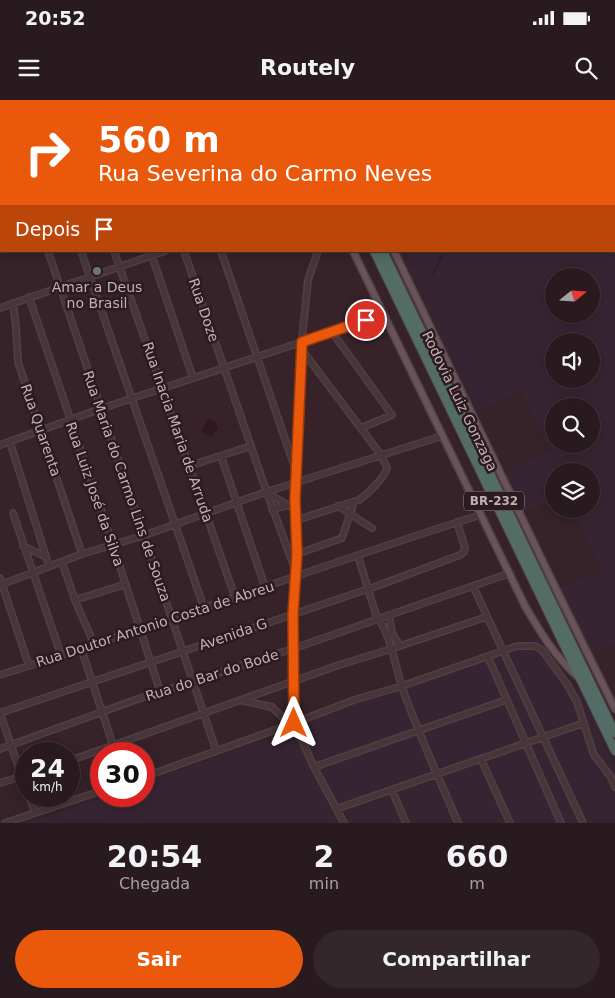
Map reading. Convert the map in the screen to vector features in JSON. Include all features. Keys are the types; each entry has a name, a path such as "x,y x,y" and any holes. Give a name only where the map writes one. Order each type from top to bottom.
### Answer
{"highway":[{"name":"Rodovia Luiz Gonzaga","path":"374,252 615,751"},
{"name":"Rodovia Luiz Gonzaga","path":"383,252 615,733"}],"main road":[{"name":"BR-232","path":"353,252 480,515 510,573"},
{"name":"BR-232","path":"394,252 615,709"},
{"path":"510,573 539,630 567,668 581,680"}],"street":[{"name":"Rua Maria do Carmo Lins de Souza","path":"48,252 216,750"},
{"path":"81,252 204,608"},
{"name":"Rua Inacia Maria de Arruda","path":"114,252 235,597"},
{"path":"0,308 162,252"},
{"name":"Rua Doze","path":"184,252 296,575"},
{"path":"221,252 297,479"},
{"path":"318,252 308,280 301,349 296,510 297,554 293,614 295,648 294,723 314,767 344,823"},
{"path":"149,255 194,378"},
{"name":"Rua Luiz José da Silva","path":"29,298 126,584 160,692"},
{"name":"Rua Quarenta","path":"13,303 16,328 16,358 42,430 82,554"},
{"path":"0,445 100,409 383,314"},
{"path":"332,332 392,416 362,428"},
{"path":"297,520 353,502 366,494 387,471 387,464 362,428 301,349"},
{"path":"1,584 82,554 205,514 297,479 442,436"},
{"path":"10,442 49,566"},
{"path":"189,466 251,446"},
{"path":"221,456 265,587"},
{"path":"266,492 296,510"},
{"path":"297,554 342,538 353,502"},
{"path":"272,510 288,505"},
{"path":"338,506 372,528"},
{"path":"13,514 61,655"},
{"name":"Rua Doutor Antonio Costa de Abreu","path":"0,675 173,619 296,575 480,515"},
{"name":"Avenida G","path":"0,713 293,614 428,567 462,553 465,548 457,522"},
{"path":"23,546 46,557"},
{"path":"358,556 377,618 383,627 402,686 458,823"},
{"path":"62,562 75,600 94,644"},
{"name":"Rua do Bar do Bode","path":"0,749 102,712 295,648 510,573"},
{"path":"0,578 29,666"},
{"path":"75,600 126,584"},
{"path":"473,586 583,823"},
{"path":"389,614 392,633 400,646"},
{"path":"125,742 339,665 486,617"},
{"path":"155,773 354,700 402,686 517,646 535,646 542,650 567,684 577,702 594,754 612,778 615,787"},
{"path":"81,648 113,742"},
{"path":"488,657 560,823"},
{"path":"242,700 272,706 282,717 294,723"},
{"path":"314,767 506,700"},
{"path":"0,713 15,755"},
{"path":"336,809 584,723"},
{"path":"481,759 510,823"},
{"path":"0,783 15,778"},
{"path":"392,790 406,823"},
{"path":"5,823 90,794"},
{"path":"33,807 35,813"}],"shaded area":[{"path":"400,252 615,252 615,644 592,654 559,588 603,571 575,518 600,518 600,463 545,463 545,503 523,512 505,475 545,453 600,453 600,398 545,398 545,442 521,391 476,412"},
{"path":"208,419 215,422 218,426 212,436 201,431"},
{"path":"537,637 582,695 615,767 615,823 26,823 75,807 80,807 80,805 90,802 90,807 155,807 155,779 288,731 395,683 409,681"}],"waterway":[{"path":"432,275 444,252"}],"place":[{"name":"Amar a Deus no Brasil","path":"97,271"}],"route":[{"path":"294,723 295,648 293,614 297,554 295,500 302,342 366,320"}]}
